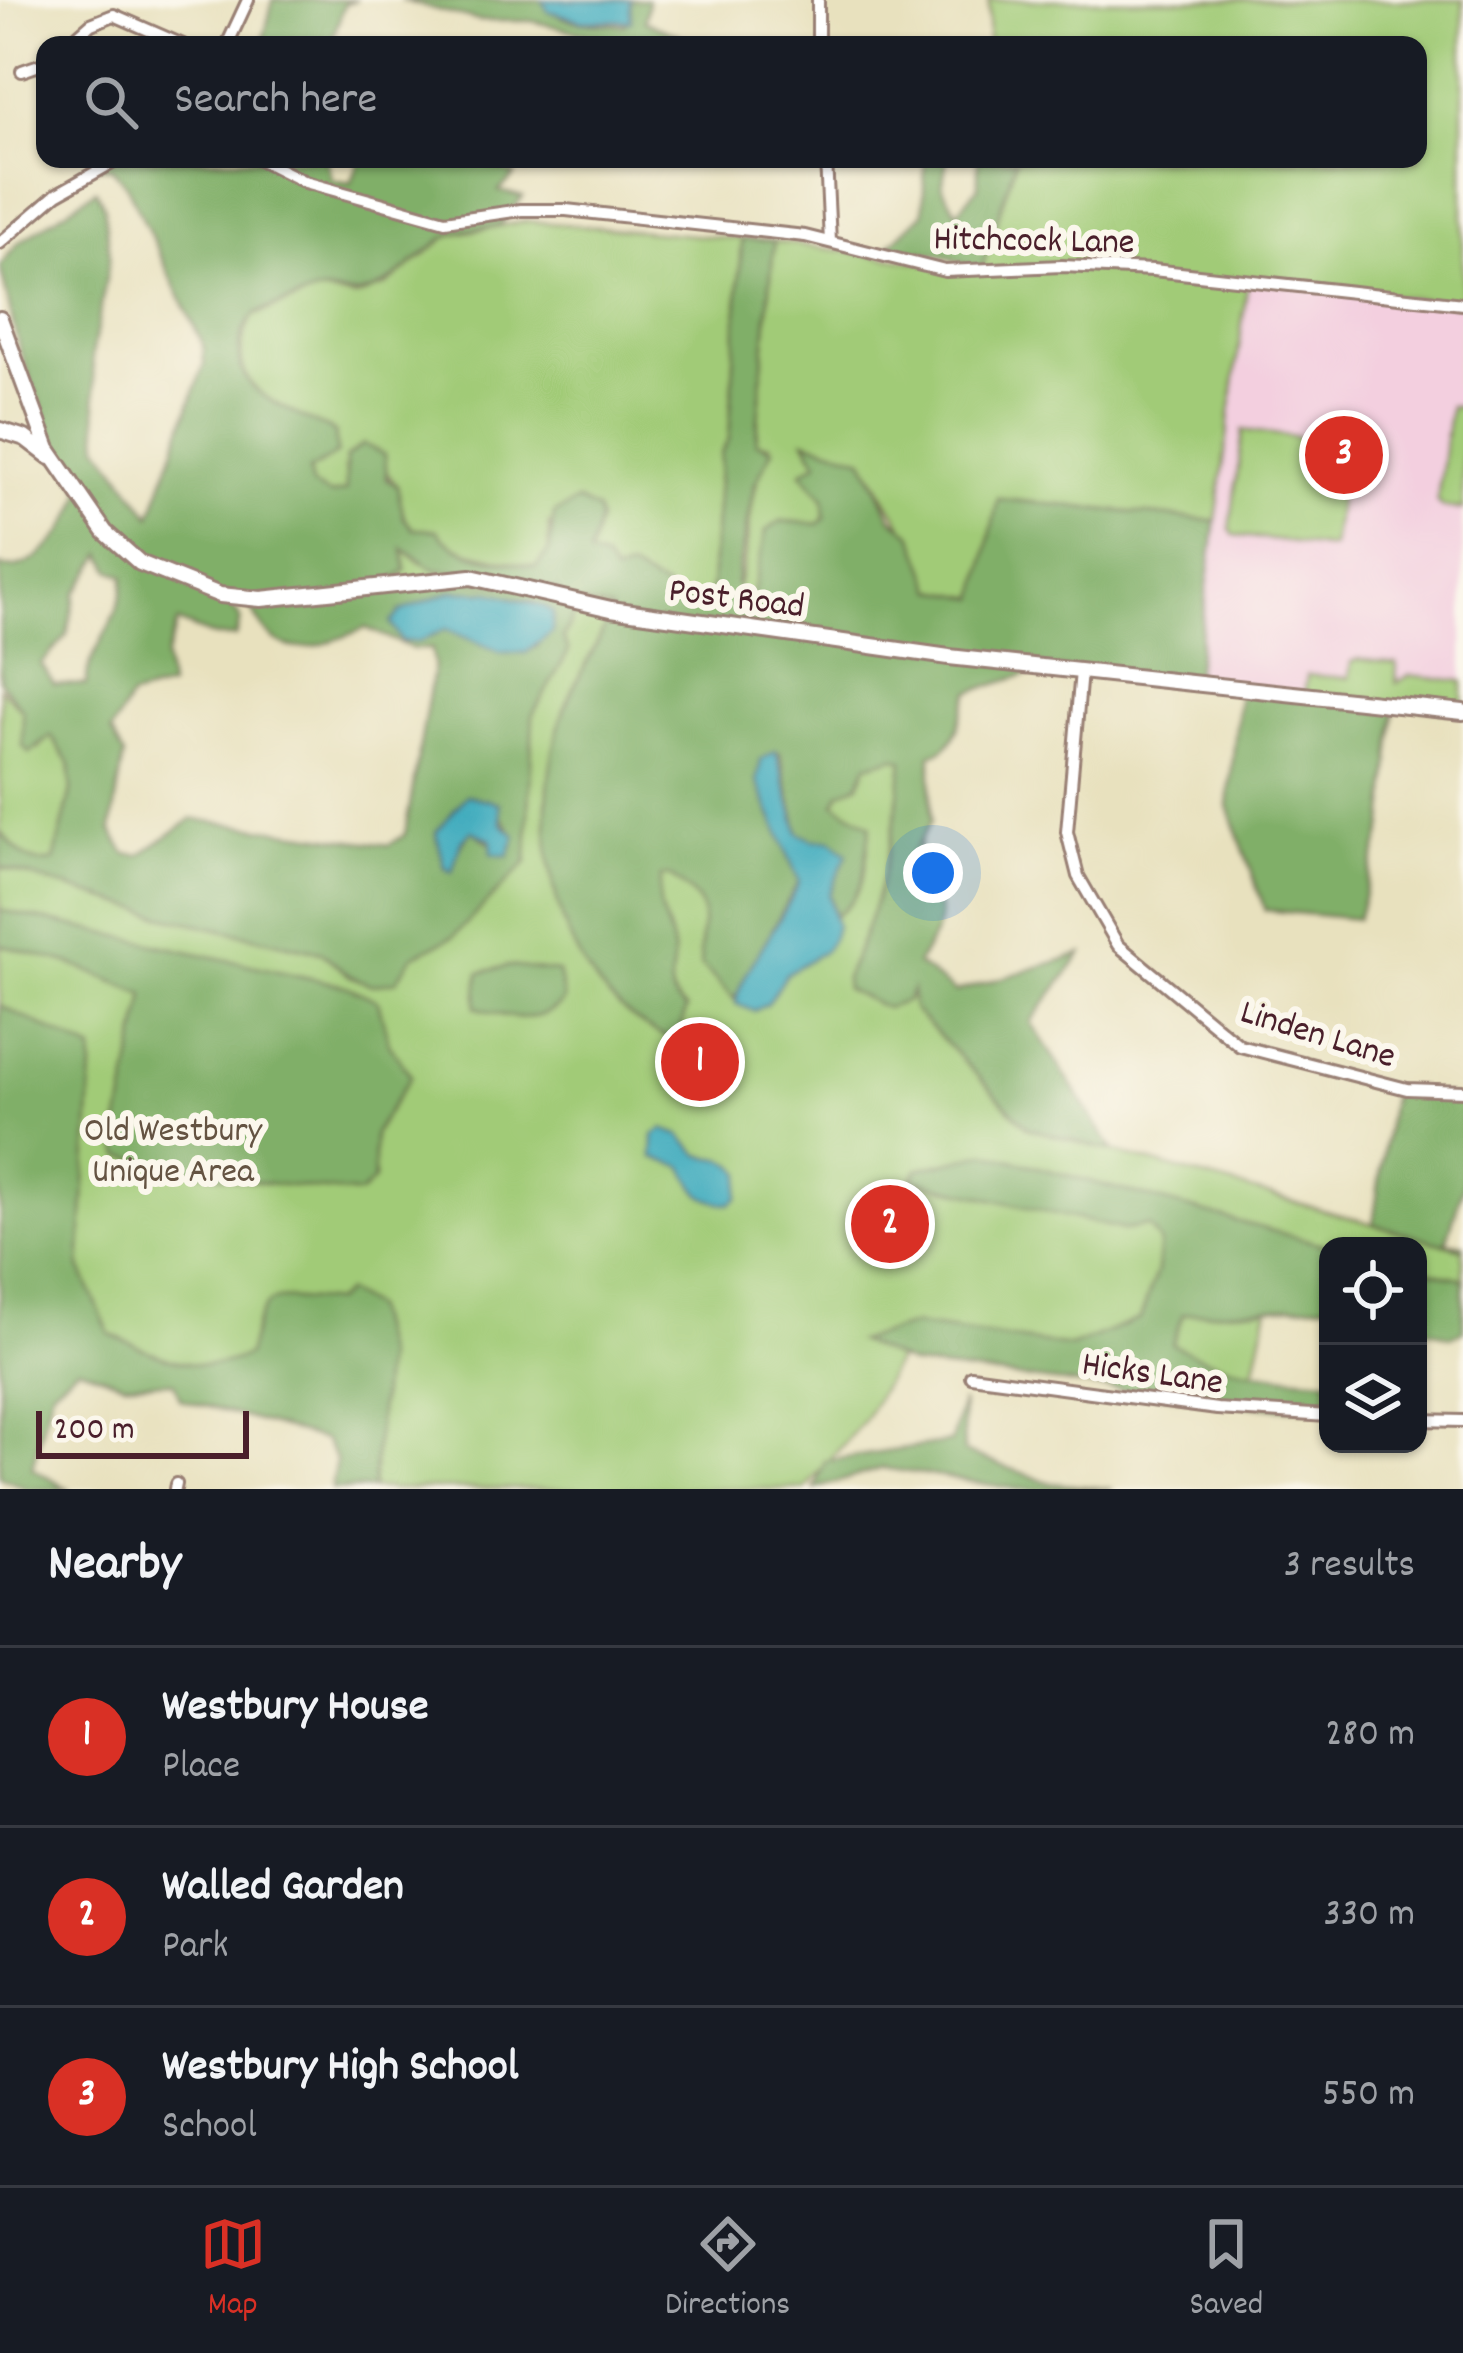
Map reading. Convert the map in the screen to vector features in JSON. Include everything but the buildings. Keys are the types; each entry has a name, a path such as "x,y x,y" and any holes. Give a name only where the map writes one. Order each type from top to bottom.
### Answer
{"main road":[{"name":"Post Road","path":"0,319 57,466 105,532 136,560 234,598 471,577 611,609 1081,671 1463,712"},
{"path":"26,438 38,424"},
{"name":"Post Road","path":"0,430 26,438 57,466"}],"street":[{"path":"231,36 248,0"},
{"path":"818,0 818,36"},
{"path":"77,36 91,24 114,15 162,36"},
{"path":"22,71 36,66"},
{"path":"0,243 57,194 103,168"},
{"name":"Hitchcock Lane","path":"277,168 305,182 424,218 459,221 521,210 564,210 758,229 944,271 1062,266 1153,270 1463,304"},
{"path":"826,168 830,242"},
{"name":"Linden Lane","path":"1081,671 1067,832 1078,876 1118,945 1240,1046 1408,1088 1463,1091"},
{"name":"Hicks Lane","path":"971,1376 1217,1409 1319,1415"},
{"path":"1427,1420 1463,1421"}],"shaded area":[{"path":"1248,280 1463,304 1455,386 1463,388 1463,712 1194,684"}],"green space":[{"path":"273,0 357,0 345,3 333,36 264,36"},
{"path":"401,0 542,0 567,19 625,25 630,0 648,0 645,21 681,36 597,36 531,21 479,21"},
{"path":"989,0 1463,0 1463,304 1248,280 1216,521 999,499 977,598 934,590 863,458 806,442 818,462 802,472 824,499 825,519 819,524 781,521 757,571 753,595 744,599 737,587 755,489 771,445 756,443 774,241 980,271 984,168 1427,168 1427,36 988,36"},
{"path":"112,168 329,168 332,180 351,183 357,168 497,168 515,175 499,191 523,197 499,226 451,235 370,291 316,293 259,312 244,330 239,350 243,371 254,388 335,432 337,454 309,471 312,485 330,495 346,491 346,457 363,444 385,455 387,479 397,486 404,518 413,529 437,530 468,553 536,567 549,551 554,514 578,501 596,510 599,519 589,555 605,560 614,574 629,569 687,600 704,600 711,589 721,453 729,439 742,239 774,241 756,442 773,449 754,486 736,584 744,599 753,594 766,531 781,521 819,524 825,518 824,498 802,472 818,462 805,440 863,458 892,518 913,535 934,590 977,598 998,499 1216,521 1194,684 1048,668 970,692 953,738 931,755 931,822 908,860 909,881 933,899 940,917 917,964 955,992 1082,954 1031,1022 1114,1152 1028,1128 913,1009 912,991 907,1001 886,1008 846,989 845,978 876,899 896,817 903,760 895,757 867,765 859,784 840,793 835,804 871,825 860,886 835,916 829,895 838,870 799,833 780,753 757,781 799,881 734,999 701,965 701,907 670,876 661,877 660,901 673,950 671,989 686,1009 677,1041 634,1019 599,987 574,947 558,902 547,804 552,756 564,710 611,610 580,603 563,638 569,651 533,714 527,862 454,936 413,956 396,981 372,985 350,976 321,952 162,916 0,867 0,832 31,859 54,861 71,791 70,764 51,736 30,753 23,746 23,711 0,681 0,566 27,563 52,544 72,516 82,490 56,445 19,348 0,266 18,243 96,190 104,206 110,256 92,356 99,445 151,516 204,364 203,344 127,186","holes":["403,548 435,570 500,574 559,591 463,581 386,585 406,570","103,554 111,570 124,576 118,606 93,658 86,685 54,684 41,664 67,636 76,593","501,595 534,602 538,646 503,651 446,629 418,642 400,611","249,602 259,623 284,645 313,646 366,628 413,649 432,649 434,664 405,834 389,845 192,819 140,855 126,854 111,830 124,755 111,732 131,697 169,687 165,658 178,622 215,637 236,637 241,619 229,603","502,817 515,837 509,856 471,830 445,868 436,832"]},
{"path":"925,168 945,168 942,187 957,212 978,187 978,168 1013,168 981,271 945,256 887,248 923,213"},
{"path":"527,221 742,239 729,439 718,478 711,589 697,604 614,574 549,524 549,551 536,568 469,552 413,529 404,518 397,486 383,468 344,469 350,482 347,491 330,495 312,485 308,471 335,432 274,404 247,378 241,361 252,316 318,292 356,297 387,285 449,235"},
{"path":"1450,406 1463,408 1463,510 1442,507 1437,501"},
{"path":"1243,430 1346,444 1332,548 1234,535 1230,529"},
{"name":"Old Westbury Unique Area","path":"400,547 420,562 516,578 926,677 914,1009 1028,1128 1420,1237 1319,1237 1319,1280 1276,1272 1252,1381 897,1360 865,1419 805,1489 346,1489 348,1436 76,1333 0,1277 0,867 162,916 395,969 456,589 382,587 406,570"},
{"path":"1351,662 1397,664 1396,683 1410,675 1463,681 1463,712 1304,696 1307,675 1349,678"},
{"path":"0,688 23,711 39,748 50,735 70,764 71,791 54,862 30,860 0,832"},
{"path":"1240,689 1395,705 1384,826 1357,919 1265,910 1228,806"},
{"name":"Old Westbury Unique Area","path":"0,910 346,986 378,1001 389,1044 411,1076 374,1134 374,1180 360,1194 240,1180 121,1156 116,1139 145,994 68,963 0,945"},
{"path":"508,966 558,972 564,1000 534,1017 476,1007 479,973"},
{"path":"0,1005 93,1051 80,1267 110,1334 161,1356 212,1365 247,1355 259,1317 272,1301 334,1302 346,1292 372,1307 384,1358 372,1489 331,1489 336,1460 325,1440 180,1399 174,1382 124,1383 78,1367 52,1389 32,1468 68,1489 28,1489 0,1477"},
{"path":"1392,1091 1463,1100 1463,1186 1446,1243 1463,1244 1463,1249 1373,1224"},
{"path":"986,1153 1319,1244 1319,1305 1183,1314 1172,1344 1248,1370 1319,1378 1319,1409 1275,1408 912,1365 858,1341 913,1325 1071,1347 1140,1319 1157,1271 1160,1242 1148,1226 1124,1230 912,1180 918,1169"},
{"path":"1427,1239 1463,1249 1463,1310 1427,1303"},
{"path":"1427,1270 1463,1279 1463,1331 1451,1337 1427,1329"},
{"path":"962,1401 964,1452 1051,1483 1113,1489 1018,1489 883,1468 815,1489 825,1461 951,1442"}],"water":[{"path":"542,0 630,0 631,21 582,21 548,11"},
{"path":"452,591 491,592 546,607 553,613 552,632 526,653 500,652 446,629 418,642 401,641 391,623 401,611"},
{"path":"776,751 799,833 813,840 831,840 847,854 829,895 836,926 832,939 824,951 786,974 767,1004 754,1011 736,1004 738,993 799,881 757,781 761,760"},
{"path":"467,795 499,803 502,824 516,836 508,856 492,854 491,839 471,831 461,841 452,872 445,868 436,832"},
{"path":"663,1129 680,1135 700,1155 736,1167 742,1173 738,1198 730,1204 711,1200 696,1188 683,1166 653,1158 654,1135"}],"place":[{"name":"Westbury High School","path":"1344,455"},
{"name":"Westbury House","path":"700,1062"},
{"name":"Walled Garden","path":"890,1224"}]}
